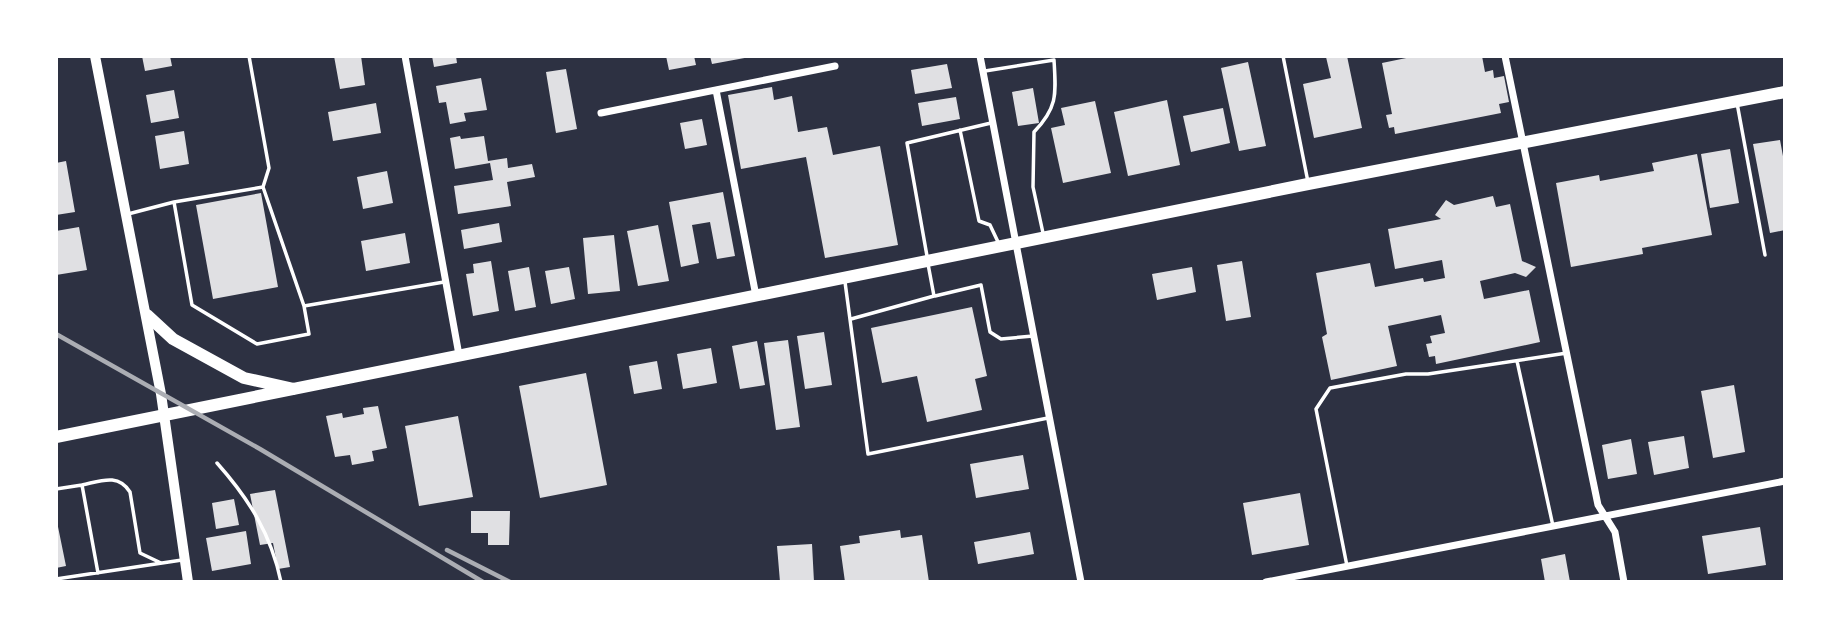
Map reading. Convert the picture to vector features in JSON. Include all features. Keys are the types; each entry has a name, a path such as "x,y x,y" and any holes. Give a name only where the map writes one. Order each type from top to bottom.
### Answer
{"main road":[{"path":"95,56 128,214 165,416 188,582"},
{"path":"56,437 1308,184 1785,92"},
{"path":"147,315 173,340 244,378 297,390"}],"street":[{"path":"405,56 459,355"},
{"path":"980,56 1081,582"},
{"path":"1505,56 1598,505 1615,531 1624,582"},
{"path":"601,113 835,66"},
{"path":"716,90 757,297"},
{"path":"1266,582 1785,481"}],"lane":[{"path":"174,202 192,304 257,344 309,334 304,306 262,187 270,168 249,56"},
{"path":"1283,56 1308,184"},
{"path":"983,71 1054,60 1056,95 1048,117 1034,132 1033,187 1044,237"},
{"path":"1737,101 1765,255"},
{"path":"934,296 907,142 993,123"},
{"path":"960,130 979,221 990,225 999,246"},
{"path":"128,214 174,202 262,187"},
{"path":"845,279 868,454 1050,418"},
{"path":"304,306 444,282"},
{"path":"850,319 981,285 990,331 1001,339 1035,335"},
{"path":"1347,566 1316,409 1330,388 1406,374 1428,374 1568,353"},
{"path":"1517,361 1553,526"},
{"path":"217,463 248,498 276,558 281,582"},
{"path":"56,489 112,479 120,480 130,492 140,553 161,563"},
{"path":"82,485 99,573"},
{"path":"56,579 186,559"}],"building":[{"path":"142,56 170,56 172,66 145,71"},
{"path":"334,56 361,56 365,85 340,89"},
{"path":"432,56 456,56 457,63 434,67"},
{"path":"666,56 694,56 696,65 669,70"},
{"path":"710,56 750,56 750,57 712,64"},
{"path":"1347,56 1362,128 1314,138 1303,84 1331,78 1326,57"},
{"path":"1416,56 1482,56 1485,72 1493,70 1494,78 1504,76 1509,102 1499,104 1501,113 1395,134 1394,127 1389,128 1386,115 1392,114 1382,63"},
{"path":"1248,62 1266,146 1239,151 1221,68"},
{"path":"947,64 952,88 915,94 911,70"},
{"path":"566,69 577,129 556,133 546,72"},
{"path":"481,78 487,110 464,113 466,121 450,124 446,102 439,103 436,86"},
{"path":"772,87 774,100 792,96 798,132 827,127 833,155 880,146 898,245 825,258 806,157 741,169 728,95"},
{"path":"1033,88 1039,123 1018,126 1012,92"},
{"path":"174,90 179,118 151,123 146,95"},
{"path":"956,97 960,119 922,126 918,103"},
{"path":"1167,100 1180,165 1128,176 1114,112"},
{"path":"1095,101 1111,173 1063,183 1051,128 1065,125 1061,108"},
{"path":"376,103 381,133 333,141 328,112"},
{"path":"1223,108 1230,143 1191,152 1183,116"},
{"path":"702,119 707,145 685,149 680,123"},
{"path":"184,131 189,164 160,169 155,136"},
{"path":"460,136 461,139 484,136 488,161 507,158 508,168 532,164 535,177 507,182 511,206 458,214 454,186 493,180 490,163 455,169 450,138"},
{"path":"1780,140 1785,167 1785,230 1770,233 1753,144"},
{"path":"1730,149 1739,203 1710,208 1701,154"},
{"path":"1697,154 1712,235 1642,248 1643,254 1571,267 1556,183 1599,175 1600,181 1654,171 1652,163"},
{"path":"66,161 75,212 56,215 56,163"},
{"path":"387,171 393,203 363,209 357,177"},
{"path":"723,192 735,256 717,259 710,222 692,225 699,263 681,267 669,202"},
{"path":"261,193 278,287 213,299 196,205"},
{"path":"1493,196 1496,207 1510,204 1522,261 1536,267 1526,277 1515,273 1480,281 1484,299 1529,290 1540,342 1436,364 1435,356 1429,357 1426,344 1432,343 1430,336 1445,333 1441,315 1388,326 1397,366 1331,380 1322,337 1327,334 1316,273 1370,263 1375,287 1423,278 1424,282 1445,278 1442,260 1395,269 1388,229 1441,219 1435,215 1446,200 1454,205"},
{"path":"499,223 502,242 464,249 461,230"},
{"path":"658,225 669,281 638,286 627,231"},
{"path":"79,227 87,270 56,275 56,231"},
{"path":"405,233 410,263 366,271 361,241"},
{"path":"614,235 620,291 588,294 583,238"},
{"path":"491,261 499,311 473,316 466,274 474,273 473,264"},
{"path":"1242,261 1251,317 1226,321 1217,265"},
{"path":"529,267 536,307 515,311 508,271"},
{"path":"569,267 575,299 551,304 545,271"},
{"path":"1192,267 1196,292 1157,300 1152,274"},
{"path":"972,307 987,376 975,379 982,410 927,422 917,376 882,383 871,328"},
{"path":"824,332 832,385 805,389 797,336"},
{"path":"788,340 800,427 776,430 764,343"},
{"path":"757,341 765,385 740,389 732,346"},
{"path":"711,348 717,383 683,389 677,354"},
{"path":"657,361 662,389 634,394 629,366"},
{"path":"586,373 607,485 540,498 519,386"},
{"path":"1734,385 1745,452 1713,458 1701,391"},
{"path":"378,406 387,448 372,451 374,461 352,465 350,455 335,457 326,416 342,413 343,418 364,414 363,408"},
{"path":"458,416 473,497 419,506 405,426"},
{"path":"1684,436 1689,468 1654,475 1648,442"},
{"path":"1631,439 1637,474 1608,479 1602,445"},
{"path":"1023,455 1029,489 976,498 970,464"},
{"path":"275,490 290,567 278,569 273,543 260,545 250,494"},
{"path":"1300,493 1309,545 1252,555 1243,503"},
{"path":"234,499 239,525 216,529 212,503"},
{"path":"471,511 510,511 509,545 488,545 488,533 471,533"},
{"path":"56,517 66,566 56,568"},
{"path":"1760,527 1766,565 1708,574 1702,536"},
{"path":"900,530 901,538 922,535 929,582 845,582 840,546 860,543 859,536"},
{"path":"246,531 251,564 212,571 206,538"},
{"path":"1030,532 1034,554 978,564 974,542"},
{"path":"812,544 814,582 780,582 777,546"},
{"path":"1565,554 1570,582 1545,582 1541,559"}],"railway":[{"path":"56,334 260,449 483,582"},
{"path":"447,550 510,582"}]}
